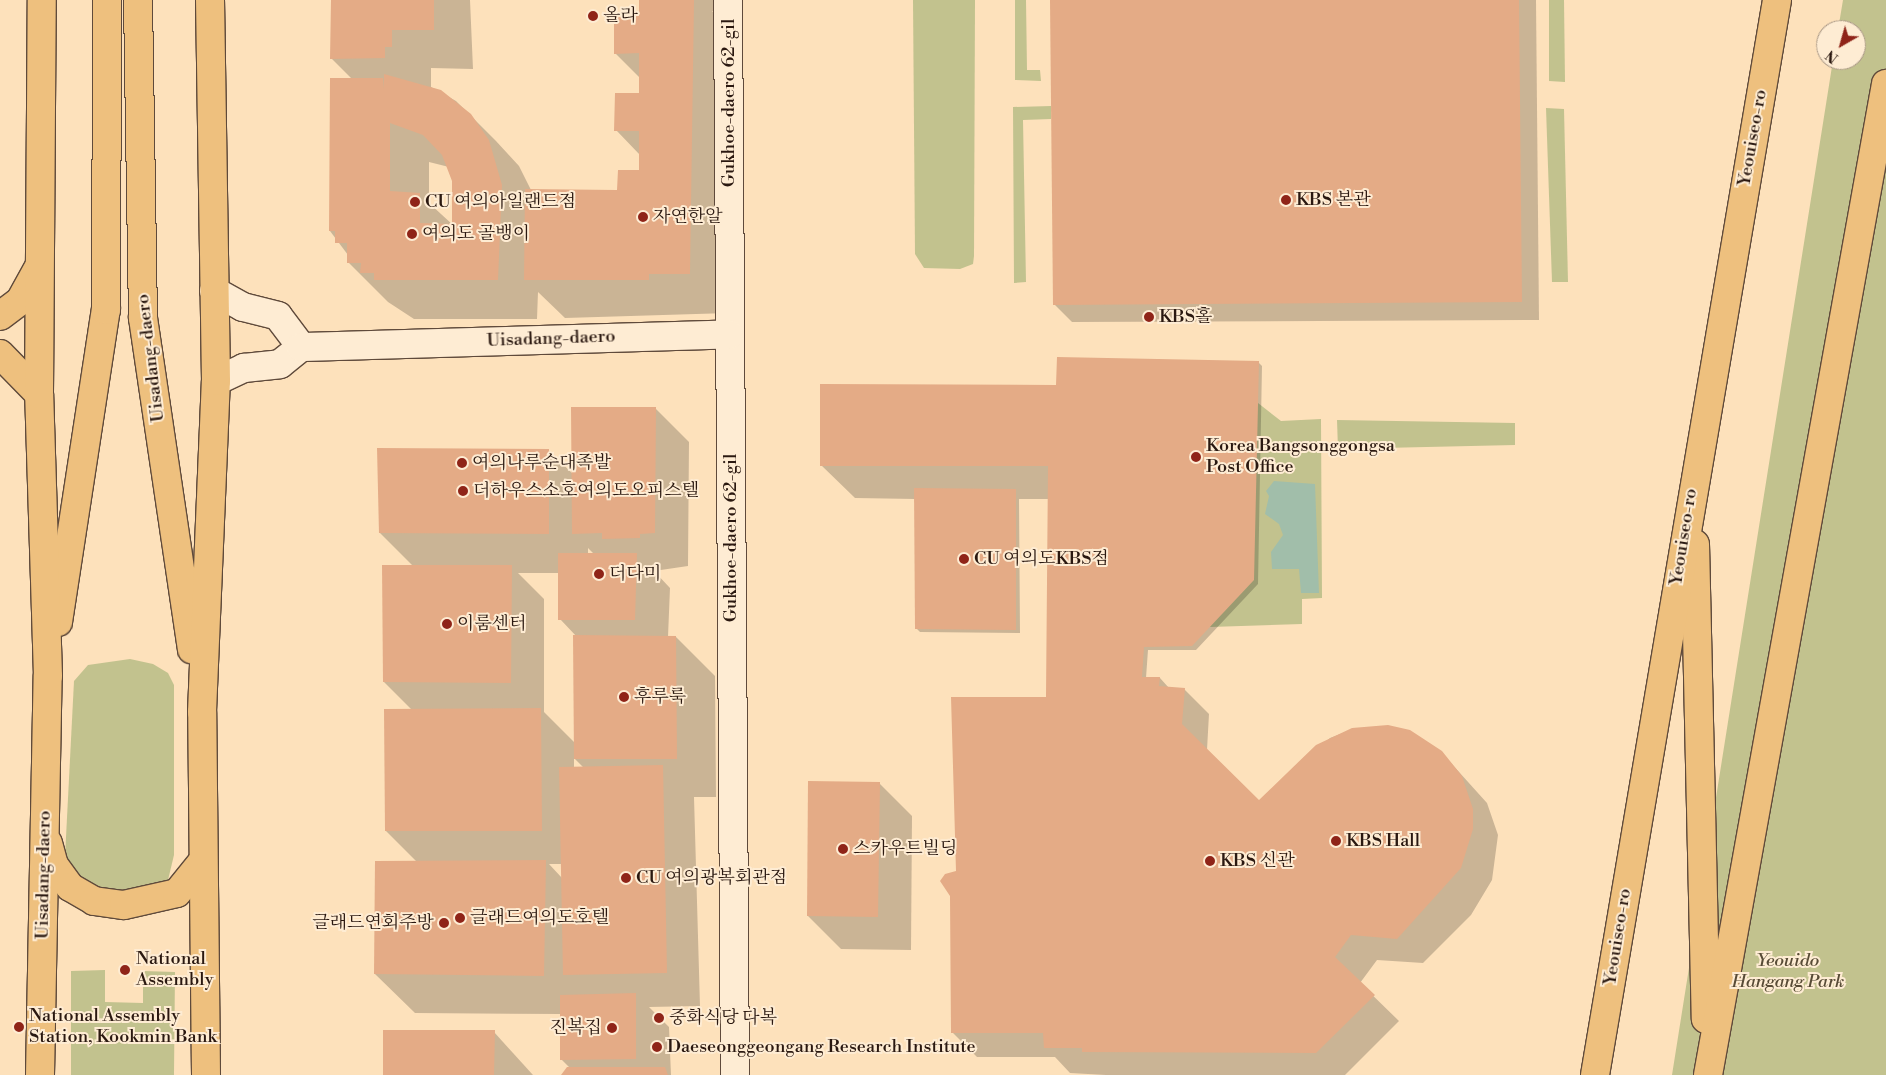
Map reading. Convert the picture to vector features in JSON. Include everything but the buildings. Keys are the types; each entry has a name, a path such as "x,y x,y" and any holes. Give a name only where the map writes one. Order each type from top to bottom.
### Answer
{"main road":[{"name":"Uisadang-daero","path":"40,1075 48,676 39,394 42,0"},
{"name":"Uisadang-daero","path":"48,676 106,310 106,0"},
{"name":"Uisadang-daero","path":"138,0 142,318 202,712"},
{"name":"Uisadang-daero","path":"206,1075 202,712 216,381 210,0"},
{"name":"Yeouiseo-ro","path":"1595,1075 1693,478 1777,0"},
{"path":"1708,1075 1886,84"},
{"path":"0,316 20,301 40,266"},
{"path":"0,354 39,394"},
{"path":"1693,478 1708,1075"},
{"path":"45,832 54,865 70,886 94,901 124,905 154,902 177,893 203,861"}],"street":[{"name":"Gukhoe-daero 62-gil","path":"728,0 735,1075"},
{"path":"214,290 242,307 278,316 307,347 280,364 244,368 216,381"},
{"name":"Uisadang-daero","path":"307,347 729,334"}],"green space":[{"path":"913,0 975,0 974,256 973,264 960,269 924,268 915,254"},
{"path":"1015,0 1026,0 1027,70 1040,70 1041,81 1015,80"},
{"path":"1549,0 1564,0 1565,82 1549,81"},
{"name":"Yeouido Hangang Park","path":"1843,0 1886,0 1886,1075 1672,1075 1831,70 1866,70 1866,20 1840,20"},
{"path":"1051,106 1051,119 1023,120 1026,282 1014,283 1013,107"},
{"path":"1546,108 1564,109 1568,282 1552,282"},
{"path":"1258,403 1281,421 1321,419 1322,598 1302,599 1302,624 1210,627"},
{"path":"1337,420 1515,423 1515,445 1338,449"},
{"path":"130,659 153,664 168,673 174,685 174,855 168,880 143,893 88,886 74,873 65,857 74,681 88,665"},
{"path":"105,970 105,1002 143,1003 143,971 175,972 174,1075 71,1075 71,971"}],"shaded area":[{"path":"1274,481 1315,484 1319,593 1301,593 1299,569 1272,569 1271,552 1283,535 1279,524 1265,514 1269,496 1266,491"}],"place":[{"name":"올라","path":"593,16"},
{"name":"KBS 본관","path":"1286,200"},
{"name":"CU 여의아일랜드점","path":"415,202"},
{"name":"자연한알","path":"643,217"},
{"name":"여의도 골뱅이","path":"412,234"},
{"name":"KBS홀","path":"1149,317"},
{"name":"Korea Bangsonggongsa Post Office","path":"1196,457"},
{"name":"여의나루순대족발","path":"462,463"},
{"name":"더하우스소호여의도오피스텔","path":"463,491"},
{"name":"CU 여의도KBS점","path":"964,559"},
{"name":"더다미","path":"599,574"},
{"name":"이룸센터","path":"447,624"},
{"name":"후루룩","path":"624,697"},
{"name":"KBS Hall","path":"1336,841"},
{"name":"스카우트빌딩","path":"843,849"},
{"name":"KBS 신관","path":"1210,861"},
{"name":"CU 여의광복회관점","path":"626,878"},
{"name":"글래드여의도호텔","path":"460,918"},
{"name":"글래드연회주방","path":"444,923"},
{"name":"National Assembly","path":"125,970"},
{"name":"중화식당 다복","path":"659,1018"},
{"name":"National Assembly Station, Kookmin Bank","path":"19,1027"},
{"name":"진복집","path":"612,1028"},
{"name":"Daeseonggeongang Research Institute","path":"657,1047"}]}
